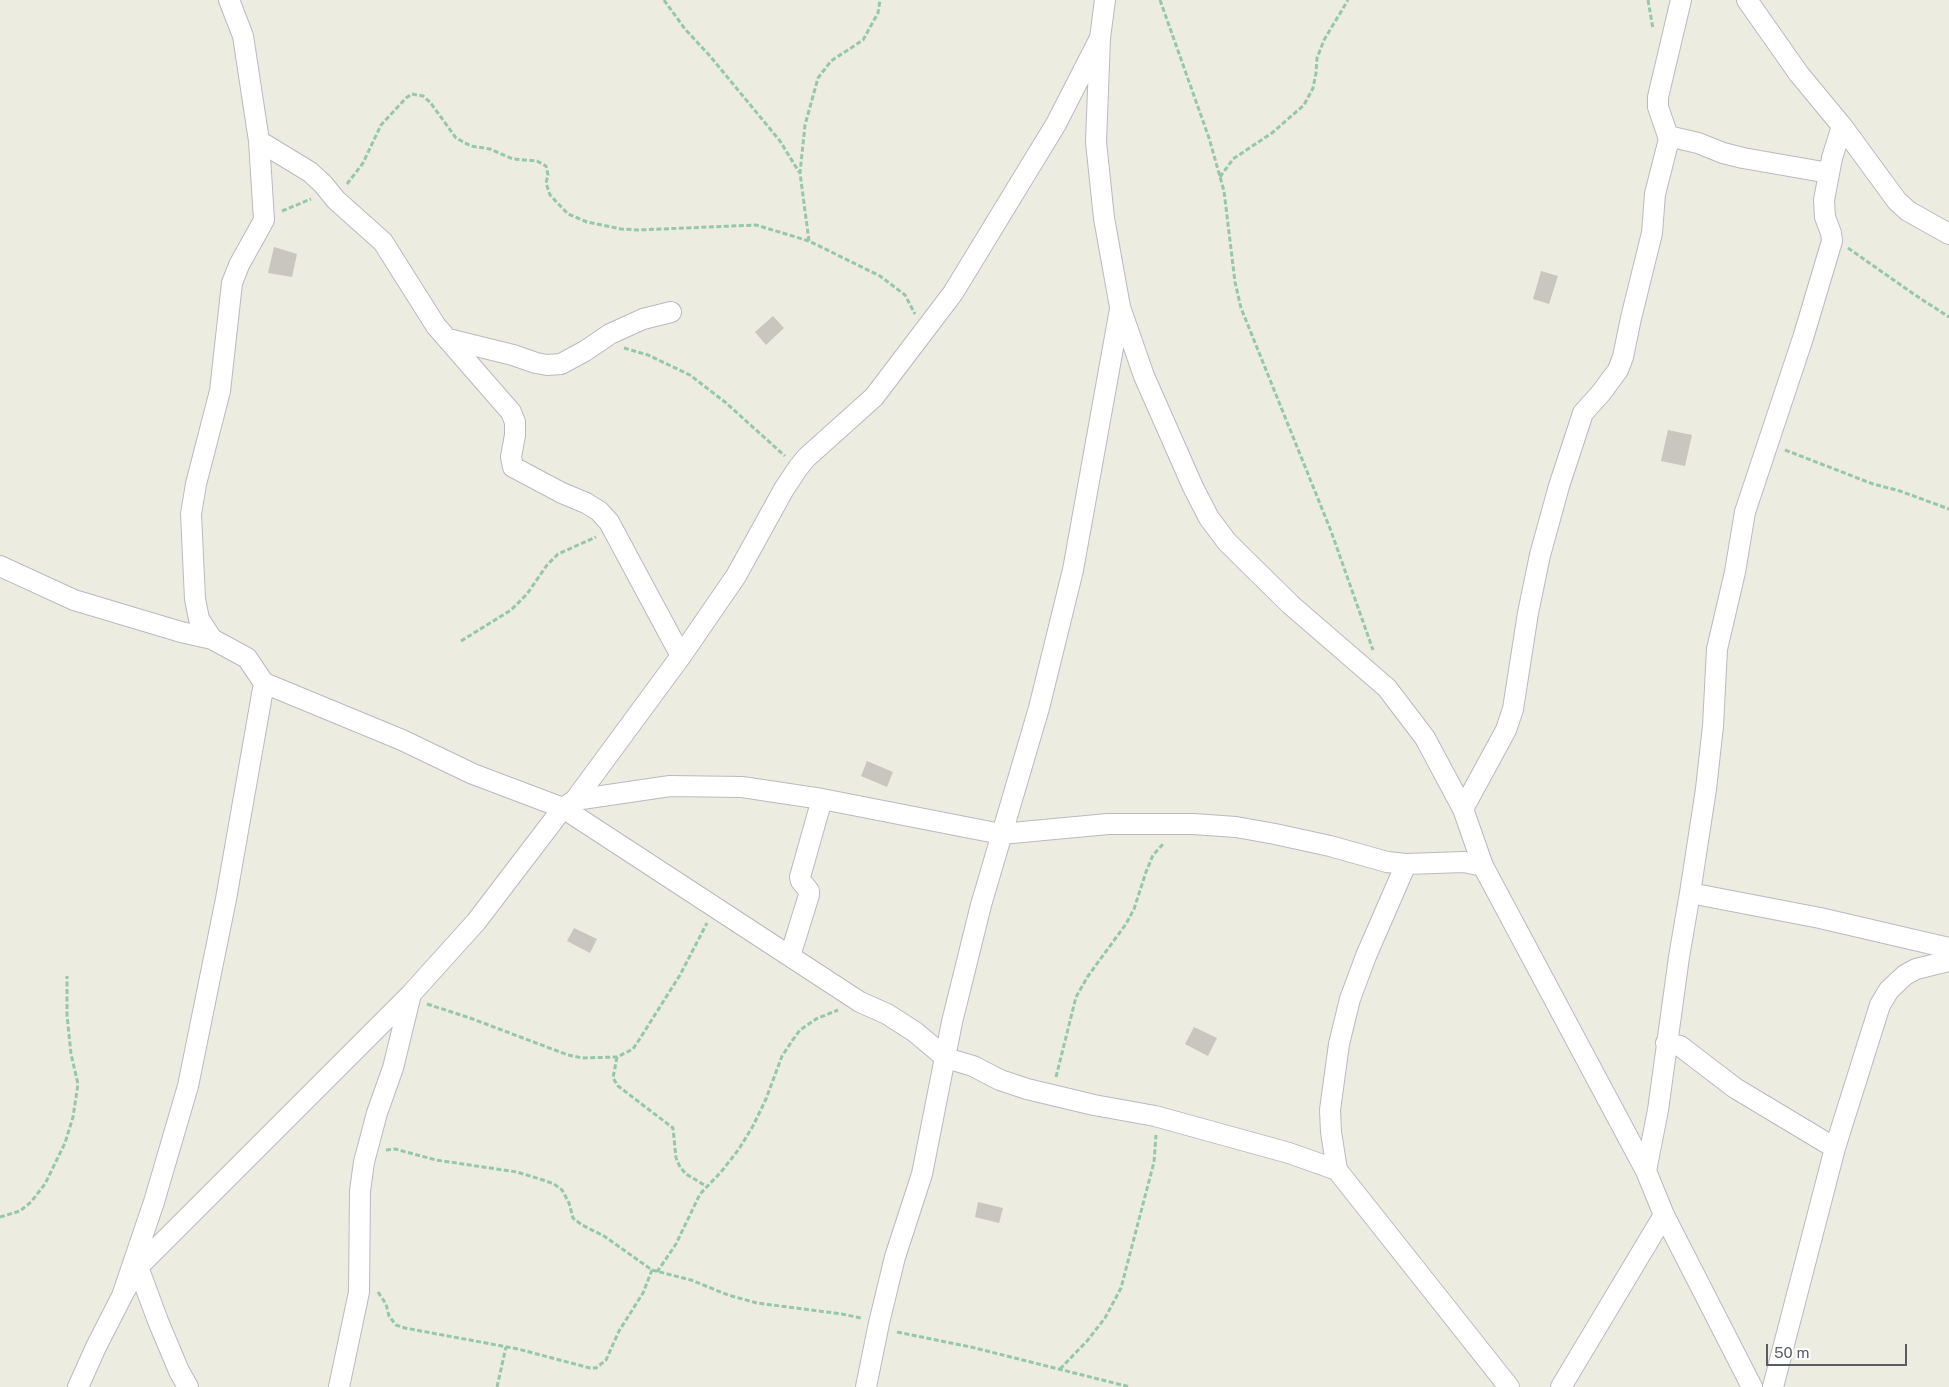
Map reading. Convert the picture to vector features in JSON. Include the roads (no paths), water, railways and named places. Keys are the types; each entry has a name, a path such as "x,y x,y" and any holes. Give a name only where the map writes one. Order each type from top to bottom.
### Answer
{"street":[{"path":"212,639 199,619 195,599 191,514 196,484 220,391 232,283 239,265 264,220 258,140 243,36 229,0"},
{"path":"1106,0 1100,38 1096,142 1104,218 1120,307 1144,376 1193,487 1209,518 1227,542 1291,605 1387,688 1425,738 1463,809 1483,866 1646,1171 1664,1215 1752,1387"},
{"path":"1463,809 1506,730 1514,709 1528,613 1540,555 1559,486 1583,414 1618,370 1623,357 1652,233 1655,194 1668,136 1658,107 1658,97 1681,0"},
{"path":"1747,0 1799,74 1842,126 1902,206 1949,234"},
{"path":"78,1387 96,1347 138,1267 410,996 476,922 569,804 681,656 736,576 784,488 798,468 806,458 874,398 953,293 1056,124 1100,38"},
{"path":"1646,1171 1658,1110 1678,957 1690,894 1713,726 1717,649 1735,572 1743,522 1803,338 1832,241 1825,217 1824,205 1829,173 1842,126"},
{"path":"1668,136 1698,143 1723,153 1743,158 1829,173"},
{"path":"258,140 310,172 336,200 383,242 427,313 511,412 514,422 511,457 513,467 600,511 616,534 681,656"},
{"path":"866,1387 894,1257 922,1174 952,1022 1000,834 1039,708 1073,570 1120,307"},
{"path":"448,339 536,363 560,364 585,351 610,334 642,319 671,312"},
{"path":"0,566 74,600 181,632 212,639 247,658 264,683 402,740 473,774 569,804 712,905 860,1002 886,1014 915,1032 946,1058 973,1066 1000,1080 1050,1094 1155,1116 1290,1153 1337,1170"},
{"path":"122,1296 154,1202 188,1086 226,899 264,683"},
{"path":"569,804 670,786 742,787 822,799 1000,834 1108,824 1193,824 1275,834 1330,846 1367,857 1406,864 1464,862 1483,866"},
{"path":"790,956 810,895 800,877 822,799"},
{"path":"1406,864 1350,999 1339,1044 1330,1110 1331,1132 1337,1170 1508,1387"},
{"path":"1690,894 1820,918 1949,948"},
{"path":"1773,1387 1835,1148 1880,1006 1896,982 1905,975 1949,961"},
{"path":"339,1387 359,1292 360,1191 367,1151 395,1059 410,996"},
{"path":"1666,1043 1680,1046 1735,1088 1835,1148"},
{"path":"1561,1387 1664,1215"},
{"path":"138,1267 179,1372 188,1387"}]}
